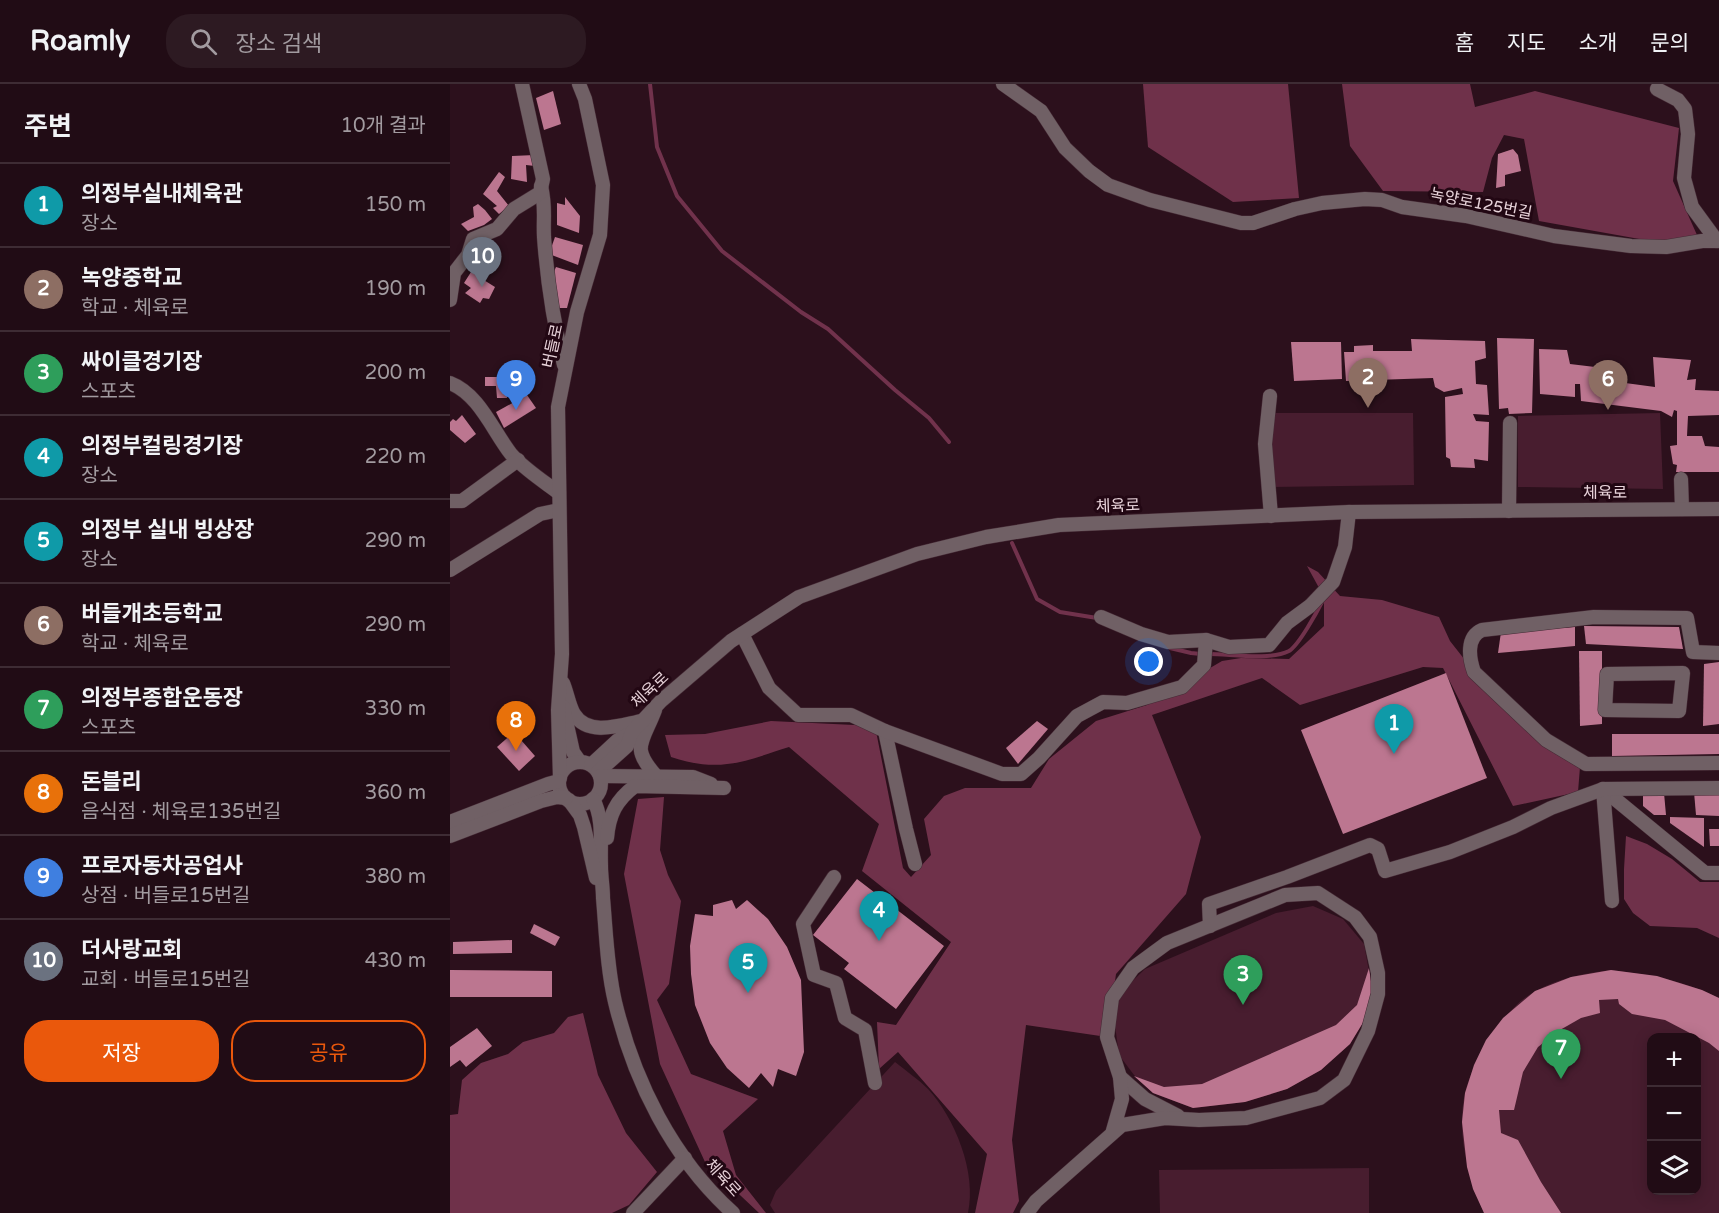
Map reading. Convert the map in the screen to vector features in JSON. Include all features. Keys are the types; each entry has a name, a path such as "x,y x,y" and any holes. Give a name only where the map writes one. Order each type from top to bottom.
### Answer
{"street":[{"path":"450,300 454,273 468,255 473,239 497,229 514,209 540,193 543,179 522,84"},
{"name":"버들로","path":"579,84 585,99 603,185 600,234 577,312 558,407 560,779 561,790 580,815 594,874 603,894"},
{"name":"녹양로125번길","path":"1004,84 1041,111 1065,148 1108,185 1150,200 1241,223 1253,223 1322,203 1373,199 1402,207 1466,216 1554,237 1630,246 1666,247 1717,241 1692,207 1684,178 1688,134 1685,109 1678,100 1657,89"},
{"path":"541,186 546,204 544,236 557,338 565,369"},
{"path":"452,386 473,400 513,456 559,493"},
{"path":"1270,396 1265,444 1271,516"},
{"path":"1509,511 1510,423"},
{"path":"450,501 462,501 518,460"},
{"path":"1681,480 1682,509"},
{"name":"체육로","path":"450,822 560,779 567,766 594,777 618,740 637,726 661,701 728,643 799,597 917,554 987,537 1059,525 1348,512 1719,509"},
{"path":"450,570 540,514 559,510"},
{"path":"1101,617 1141,634 1168,642 1206,643 1229,647 1269,645 1287,622 1310,606 1333,582 1345,547 1348,512"},
{"path":"1683,673 1607,674 1605,710 1679,711 1683,673 1693,652 1687,618 1594,617 1482,630 1475,633 1471,641 1470,662 1474,672 1546,740 1586,764 1719,763"},
{"path":"742,634 770,688 798,715 852,715 885,731 1002,774 1021,774 1039,758 1077,716 1103,702 1127,703 1182,687 1204,665 1206,643"},
{"path":"1693,652 1719,653"},
{"path":"561,677 575,716 587,725 605,728 637,726"},
{"path":"560,693 573,752 594,777 630,790 724,788 693,777 594,777"},
{"path":"657,777 640,755 640,744 661,701"},
{"path":"885,731 915,864"},
{"path":"450,836 541,801 557,797 581,803 594,777"},
{"path":"594,777 600,822 603,894"},
{"path":"1210,926 1209,904 1370,845 1378,849 1385,871 1450,852 1513,827 1551,808 1603,789 1719,788"},
{"path":"1603,789 1705,873 1719,873"},
{"path":"1603,789 1612,901"},
{"path":"603,894 608,824 615,805 630,790"},
{"path":"834,877 803,924 814,975 836,983 845,1018 865,1030 875,1083"},
{"path":"1027,1213 1036,1201 1112,1134 1122,1125 1165,1118 1246,1118 1320,1098 1344,1080 1368,1031 1378,994 1378,973 1370,937 1355,917 1318,892 1285,894 1167,943 1133,968 1112,998 1107,1037 1120,1077 1122,1099 1112,1134"},
{"name":"체육로","path":"603,894 614,1001 645,1090 663,1127 685,1158 717,1198 733,1213"},
{"path":"1120,1077 1145,1100 1185,1119"},
{"path":"633,1213 685,1158"}],"shaded area":[{"path":"1143,84 1288,84 1299,198 1233,202 1148,147"},
{"path":"1342,84 1470,84 1475,107 1535,91 1679,128 1673,181 1697,235 1656,242 1539,221 1524,139 1504,135 1492,158 1483,192 1383,191 1350,146"},
{"path":"1272,413 1413,413 1414,485 1272,487"},
{"path":"1660,413 1663,489 1518,487 1518,416"},
{"path":"1307,566 1318,572 1340,596 1382,600 1439,617 1450,641 1505,711 1580,767 1578,792 1513,806 1443,668 1423,667 1300,705 1262,678 1152,715 1201,837 1186,894 1116,974 1107,1037 1026,1025 1012,1140 1019,1201 1013,1213 975,1213 987,1154 898,1052 879,1069 877,1022 896,1025 951,942 862,871 879,824 789,747 731,764 704,764 671,757 665,735 705,734 771,721 875,726 903,868 911,877 931,855 924,819 944,796 965,788 1031,788 1049,759 1096,721 1147,705 1222,661 1241,658 1289,659 1324,626 1324,597"},
{"path":"664,797 660,850 668,875 681,901 669,984 657,1000 691,1074 758,1099 723,1131 736,1175 766,1213 759,1213 705,1162 660,1064 624,874 638,799"},
{"path":"1626,836 1647,844 1672,859 1700,882 1719,882 1719,938 1697,928 1650,926 1633,913 1624,899"},
{"path":"1313,906 1343,919 1364,944 1372,988 1367,1016 1350,1044 1321,1070 1287,1089 1245,1102 1193,1108 1153,1093 1134,1075 1119,1055 1114,1018 1119,994 1145,969 1276,913"},
{"path":"1611,970 1640,974 1666,979 1719,998 1719,1213 1484,1213 1469,1170 1463,1139 1465,1093 1472,1072 1499,1026 1522,1000 1553,983"},
{"path":"583,1013 598,1075 626,1133 657,1172 629,1205 612,1213 450,1213 450,1115 458,1114 462,1080 481,1063 508,1054 523,1042 554,1033 568,1017"},
{"path":"895,1062 928,1089 955,1130 962,1147 969,1181 968,1213 775,1213 770,1205 776,1191"},
{"path":"1369,1168 1369,1213 1160,1213 1159,1170"}],"building":[{"path":"553,91 561,124 544,130 536,98"},
{"path":"1513,149 1518,155 1521,171 1505,175 1505,186 1496,188 1498,154"},
{"path":"535,155 535,166 526,165 527,182 511,179 512,156"},
{"path":"499,172 505,177 497,191 509,206 499,214 493,208 497,206 483,194"},
{"path":"565,197 580,216 579,233 557,225 557,203 565,205"},
{"path":"478,204 492,219 468,231 461,224 474,217 473,207"},
{"path":"555,237 583,245 578,265 549,254"},
{"path":"556,267 576,273 567,308 556,308 552,276"},
{"path":"471,272 495,287 489,299 483,298 480,303 465,293 471,288 464,283"},
{"path":"1497,338 1534,339 1532,413 1509,414 1508,408 1499,409"},
{"path":"1411,339 1485,341 1486,358 1475,361 1476,384 1487,385 1489,415 1473,414 1476,421 1489,422 1488,461 1474,459 1475,468 1451,467 1450,459 1446,457 1445,397 1463,394 1462,388 1444,392 1435,387 1433,378 1346,381 1344,352 1354,352 1354,346 1373,345 1373,351 1412,351"},
{"path":"1291,342 1341,342 1342,379 1294,381"},
{"path":"1539,349 1567,350 1570,364 1595,367 1595,375 1602,375 1603,380 1655,387 1653,357 1691,360 1687,380 1696,379 1695,390 1719,391 1719,415 1688,416 1687,436 1702,436 1705,446 1719,447 1719,472 1676,472 1677,465 1673,464 1670,446 1677,445 1677,411 1674,410 1672,417 1661,411 1581,401 1580,384 1575,384 1575,397 1540,394"},
{"path":"485,377 506,377 507,398 497,398 496,386 485,386"},
{"path":"527,395 536,408 504,428 496,412"},
{"path":"462,415 476,434 465,443 450,430 450,422 453,419 456,421"},
{"path":"1584,626 1679,627 1683,649 1586,644"},
{"path":"1575,627 1575,646 1498,653 1501,632"},
{"path":"1579,651 1602,651 1602,724 1580,726"},
{"path":"1719,662 1719,724 1703,726 1704,664"},
{"path":"1446,673 1487,778 1343,834 1301,730"},
{"path":"1037,721 1048,729 1018,764 1006,748"},
{"path":"514,732 535,756 519,771 497,747"},
{"path":"1612,734 1719,734 1719,754 1612,756"},
{"path":"1719,790 1719,816 1696,815 1694,792"},
{"path":"1664,793 1666,815 1654,815 1643,806 1643,794"},
{"path":"1670,817 1704,818 1704,847 1670,823"},
{"path":"1709,829 1719,829 1719,846 1710,846"},
{"path":"857,879 944,946 896,1009 844,969 849,963 813,935"},
{"path":"732,900 736,909 747,900 768,919 787,947 801,980 804,1052 796,1076 778,1069 773,1087 761,1073 749,1088 727,1068 710,1043 695,1005 690,946 695,914 713,916 713,905"},
{"path":"534,924 560,937 555,946 530,933"},
{"path":"512,940 512,953 453,954 453,942"},
{"path":"1369,968 1372,988 1367,1016 1350,1044 1321,1070 1287,1089 1245,1102 1193,1108 1153,1093 1134,1076 1164,1087 1202,1084 1336,1025 1357,1005"},
{"path":"450,970 552,971 552,997 450,997"},
{"path":"1611,970 1657,976 1702,990 1719,998 1719,1051 1701,1039 1701,1033 1690,1033 1665,1020 1632,1014 1619,1004 1618,999 1599,1000 1600,1013 1581,1018 1538,1047 1523,1072 1514,1110 1499,1110 1501,1133 1518,1140 1561,1213 1484,1213 1473,1189 1467,1167 1462,1122 1465,1093 1474,1065 1486,1040 1503,1018 1535,991 1571,977"},
{"path":"477,1028 492,1046 466,1067 460,1060 450,1067 450,1047"}],"waterway":[{"path":"650,84 657,147 677,196 722,251 801,312 828,329 929,418 949,442"},
{"path":"1012,543 1037,599 1060,612 1097,618"},
{"path":"1209,654 1271,656 1289,651 1303,635 1323,600"},
{"path":"1170,648 1201,654"}],"place":[{"name":"더사랑교회","path":"482,287"},
{"name":"녹양중학교","path":"1368,408"},
{"name":"프로자동차공업사","path":"516,410"},
{"name":"버들개초등학교","path":"1608,410"},
{"name":"돈블리","path":"516,751"},
{"name":"의정부실내체육관","path":"1394,754"},
{"name":"의정부컬링경기장","path":"879,941"},
{"name":"의정부 실내 빙상장","path":"748,993"},
{"name":"싸이클경기장","path":"1243,1005"},
{"name":"의정부종합운동장","path":"1561,1079"}]}
